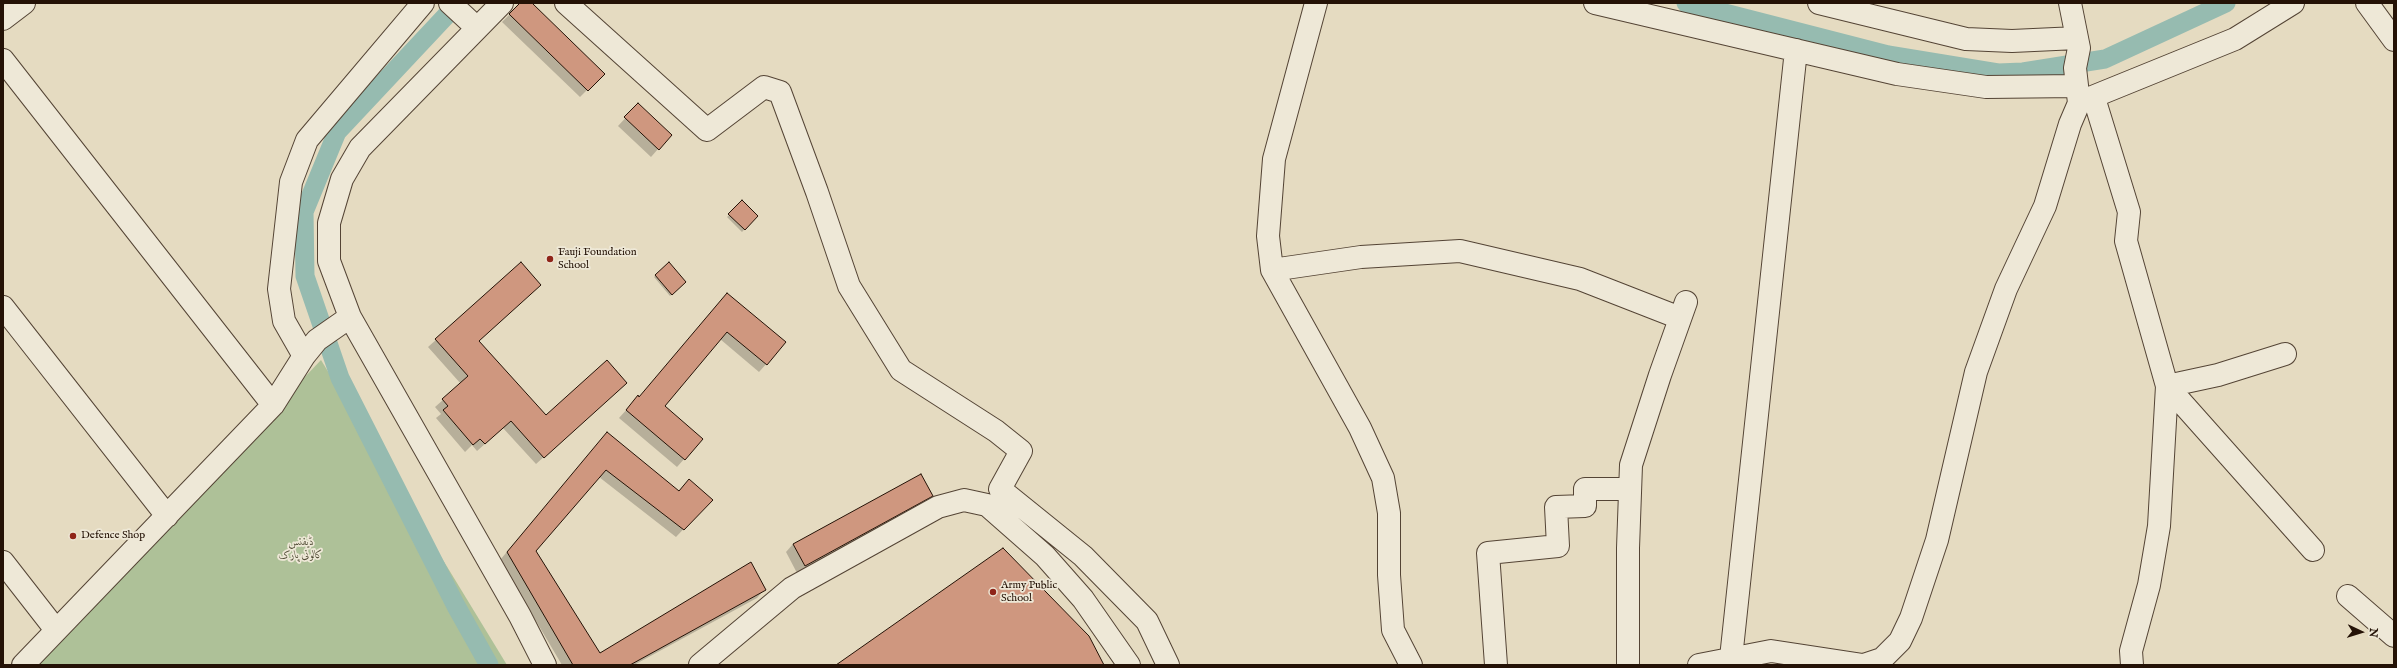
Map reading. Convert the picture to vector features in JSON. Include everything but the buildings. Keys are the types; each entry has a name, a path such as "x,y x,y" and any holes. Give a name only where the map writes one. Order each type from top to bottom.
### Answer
{"street":[{"path":"3,19 24,3"},
{"path":"311,348 284,321 279,289 291,182 307,140 423,3"},
{"path":"450,3 473,24"},
{"path":"502,3 473,24 360,148 342,179 329,223 329,261 345,321 520,616 545,665"},
{"path":"566,3 707,130 764,87 780,92 817,192 849,286 901,370 996,431 1021,451 1000,489 1083,556 1146,621 1168,665"},
{"path":"1316,3 1274,159 1268,236 1272,270 1360,428 1383,478 1389,513 1389,575 1393,630 1411,665"},
{"path":"1595,3 1897,74 1986,87 2080,74 2235,39 2293,3"},
{"path":"1819,3 1966,39 2012,41 2080,74"},
{"path":"2070,3 2080,74 2129,212 2126,241 2167,386 2159,526 2149,585 2131,651 2132,665"},
{"path":"2367,3 2394,40"},
{"path":"1731,658 1796,50"},
{"path":"3,60 274,405"},
{"path":"1699,665 1731,658 1771,652 1854,664 1882,659 1900,641 1912,618 1937,540 1976,372 2006,289 2045,206 2070,124 2080,74"},
{"path":"1272,270 1361,257 1460,251 1580,279 1683,310 1631,465 1628,665"},
{"path":"3,307 167,516"},
{"path":"23,665 274,405 311,348 345,321"},
{"path":"2167,386 2218,375 2285,354"},
{"path":"2167,386 2313,550"},
{"path":"1496,665 1488,553 1558,546 1556,507 1585,506 1585,488 1630,489"},
{"path":"700,665 792,588 938,507 964,500 987,505 1045,556 1082,600 1129,665"},
{"path":"3,562 56,630"},
{"path":"2348,596 2394,636"}],"green space":[{"name":"ڈیفنس کالونی پارک","path":"321,360 507,665 30,665"}],"waterway":[{"path":"458,3 337,132 304,212 305,276 340,378 456,606 489,665"},
{"path":"1686,3 1888,55 1998,73 2023,72 2105,59 2226,3"}],"place":[{"name":"Fauji Foundation School","path":"550,259"},
{"name":"Defence Shop","path":"73,536"},
{"name":"Army Public School","path":"993,592"}]}
